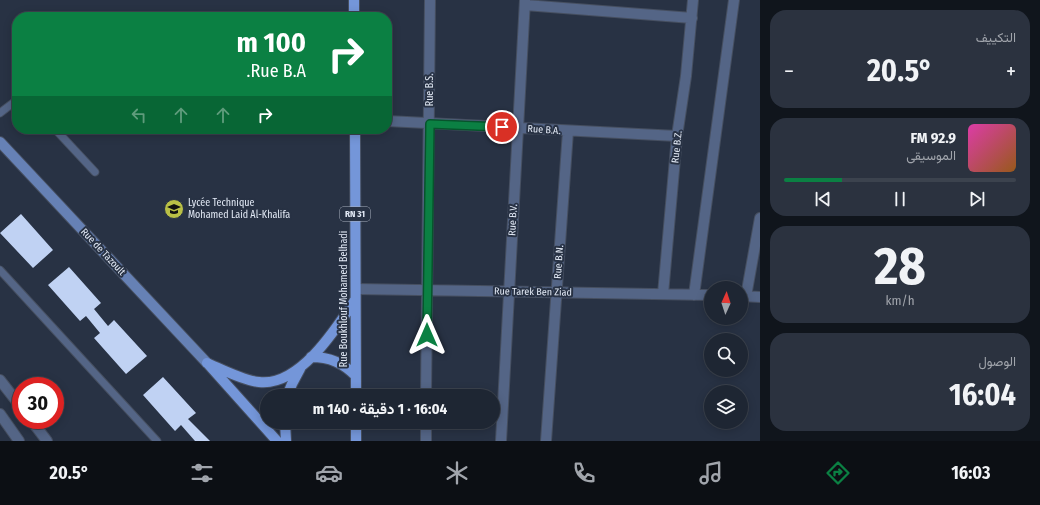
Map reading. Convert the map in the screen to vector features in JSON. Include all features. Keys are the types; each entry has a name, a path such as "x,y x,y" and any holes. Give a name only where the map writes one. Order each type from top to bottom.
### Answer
{"main road":[{"path":"354,0 354,12"},
{"name":"Rue Boukhlouf Mohamed Belhadi","path":"355,134 356,389"},
{"name":"Rue de Tazoult","path":"0,142 207,362"},
{"path":"207,362 251,381 265,383 280,380 301,367 311,357 335,329 355,300"},
{"path":"311,357 328,358 336,361 356,376"},
{"path":"207,362 277,441"},
{"path":"290,389 301,367"},
{"path":"285,429 286,441"},
{"path":"356,429 356,440"}],"street":[{"name":"Rue B.S.","path":"426,389 430,124 430,0"},
{"name":"Rue B.Z.","path":"663,294 693,0"},
{"path":"694,295 715,130 734,0"},
{"path":"525,3 692,18"},
{"name":"Rue B.V.","path":"501,441 508,291 525,3"},
{"name":"Rue B.A.","path":"392,121 678,136"},
{"name":"Rue B.N.","path":"546,441 568,131"},
{"path":"747,281 760,218"},
{"name":"Rue Tarek Ben Ziad","path":"356,289 704,295"},
{"path":"748,296 760,297"},
{"path":"0,380 12,395"},
{"path":"0,414 20,441"},
{"path":"38,429 47,441"},
{"path":"426,429 426,441"}],"lane":[{"path":"0,113 12,104"},
{"path":"60,134 95,172"},
{"path":"0,270 157,441"}],"building":[{"path":"21,214 53,250 33,268 0,233"},
{"path":"69,267 101,303 94,309 108,326 114,320 147,356 126,374 94,338 100,333 86,316 80,321 48,285"},
{"path":"163,377 196,413 188,419 210,441 195,441 181,425 175,431 143,395"}],"place":[{"name":"Lycée Technique Mohamed Laid Al-Khalifa","path":"174,209"}],"route":[{"path":"427,335 430,124 502,127"}]}
